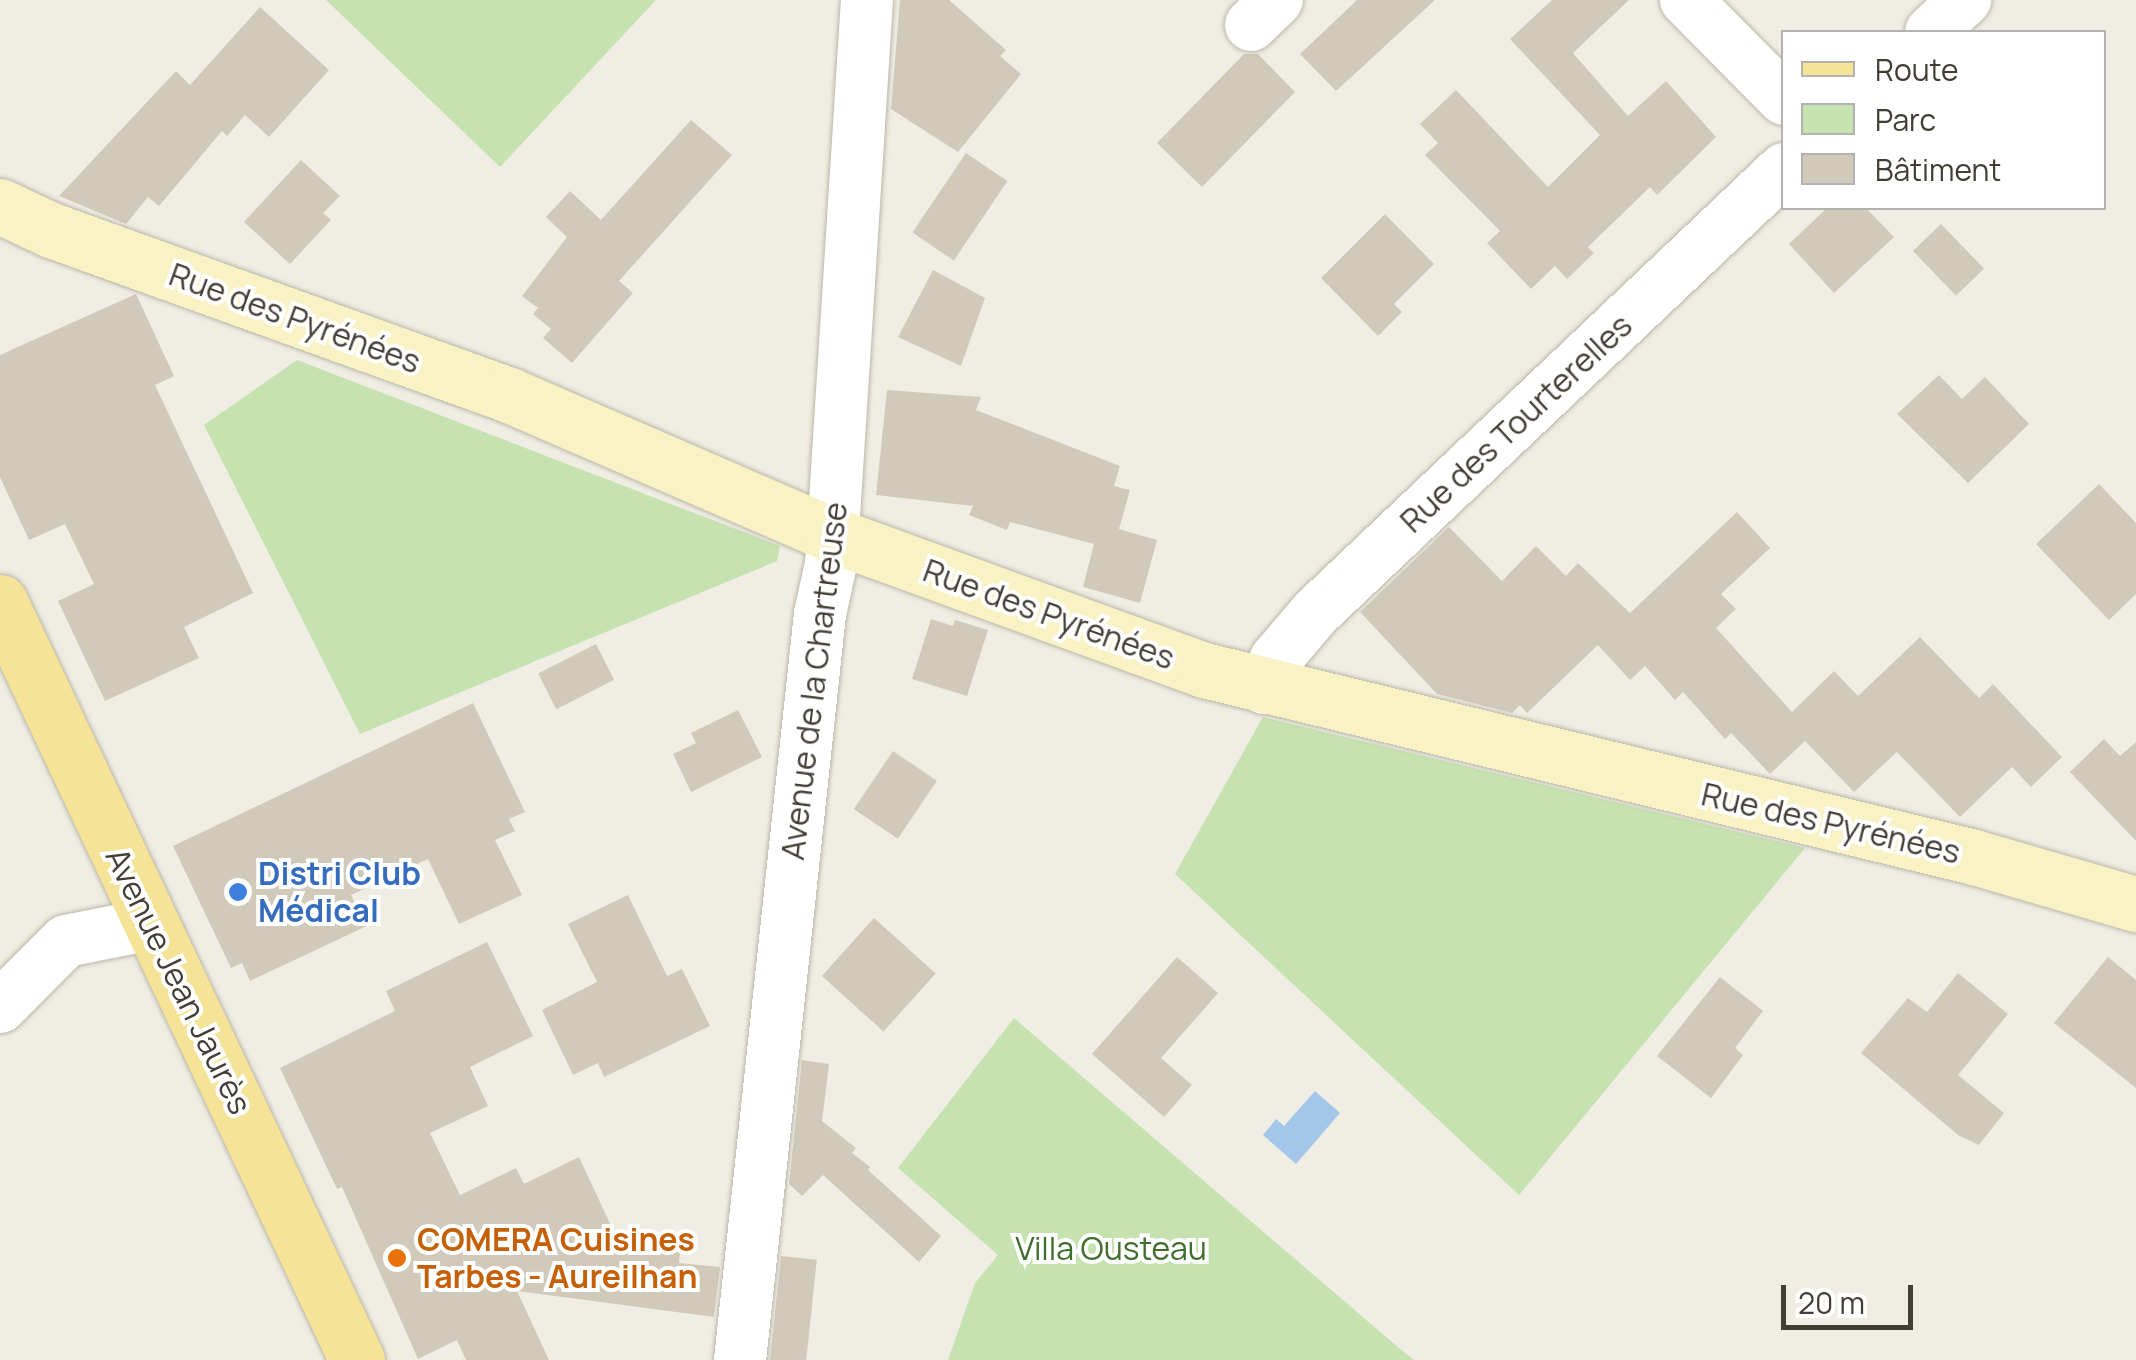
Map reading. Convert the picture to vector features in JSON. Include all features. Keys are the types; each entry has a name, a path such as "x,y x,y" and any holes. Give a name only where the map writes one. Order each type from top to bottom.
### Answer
{"main road":[{"name":"Avenue Jean Jaurès","path":"0,602 357,1360"}],"street":[{"name":"Avenue de la Chartreuse","path":"740,1360 818,634 833,534 867,0"},
{"path":"1686,0 1781,96"},
{"path":"1933,30 1965,0"},
{"name":"Rue des Tourterelles","path":"1264,688 1276,659 1315,613 1781,172"},
{"name":"Rue des Pyrénées","path":"0,206 52,230 508,395 833,534 1106,636 1264,688 1974,857 2136,904"},
{"path":"0,1007 66,941 151,924"}],"green space":[{"path":"326,0 656,0 500,167"},
{"path":"297,360 780,546 777,561 360,734 204,425"},
{"path":"1263,717 1805,848 1519,1195 1175,874"},
{"name":"Villa Ousteau","path":"1014,1018 1414,1360 948,1360 975,1283 998,1255 898,1168"}],"water":[{"path":"1315,1091 1340,1113 1296,1164 1263,1135 1276,1119 1284,1126"}],"building":[{"path":"900,0 949,0 1006,50 1000,56 1021,74 958,152 891,109"},
{"path":"1357,0 1435,0 1336,91 1300,54"},
{"path":"1552,0 1629,0 1573,53 1628,116 1666,81 1716,137 1657,195 1650,187 1588,247 1594,253 1567,279 1555,266 1531,289 1487,243 1500,231 1425,155 1438,143 1420,124 1456,90 1548,187 1600,135 1510,39"},
{"path":"260,7 329,70 269,137 245,115 227,136 222,131 159,206 148,197 126,224 59,196 176,71 190,85"},
{"path":"1244,54 1258,54 1295,92 1202,187 1157,143"},
{"path":"691,120 732,155 619,281 633,293 572,363 543,338 551,329 533,314 538,308 522,296 567,237 546,217 570,191 601,220"},
{"path":"966,153 1007,181 954,261 912,233"},
{"path":"301,160 340,196 323,213 331,220 290,264 244,222"},
{"path":"1825,210 1868,210 1894,237 1834,293 1789,244"},
{"path":"1385,214 1434,264 1394,304 1402,312 1378,336 1321,278"},
{"path":"1941,224 1984,269 1956,296 1913,251"},
{"path":"933,270 985,298 961,366 898,337"},
{"path":"136,294 174,376 155,385 253,593 184,627 199,658 105,701 58,601 94,584 65,524 29,540 0,477 0,355"},
{"path":"1939,375 1962,399 1985,377 2029,424 1968,483 1897,414"},
{"path":"887,390 981,397 976,410 1120,466 1114,486 1130,490 1119,529 1157,540 1140,603 1083,587 1094,544 1010,522 1007,530 969,515 973,506 876,495"},
{"path":"2099,484 2136,523 2136,594 2109,620 2036,544"},
{"path":"1737,512 1770,548 1721,594 1736,609 1716,628 1792,712 1834,671 1858,696 1920,637 1979,698 1993,684 2062,757 2031,787 2012,767 1960,817 1897,752 1854,792 1805,741 1770,774 1731,733 1725,739 1683,692 1675,700 1645,666 1630,680 1598,645 1527,713 1520,705 1512,713 1437,694 1360,612 1449,527 1502,581 1536,546 1566,576 1578,563 1630,613"},
{"path":"931,619 953,626 955,620 988,630 967,696 912,679"},
{"path":"596,644 614,680 556,709 538,674"},
{"path":"473,703 525,812 509,819 515,831 495,840 522,895 459,924 428,859 351,895 367,926 250,981 242,963 231,968 173,846"},
{"path":"738,710 762,757 691,792 673,754 696,743 691,733"},
{"path":"2104,739 2120,756 2136,742 2136,841 2070,772"},
{"path":"893,751 937,781 898,839 854,809"},
{"path":"628,895 667,976 682,969 710,1026 604,1077 598,1063 573,1075 542,1010 597,982 568,924"},
{"path":"874,918 936,974 883,1032 822,976"},
{"path":"487,942 533,1036 470,1067 488,1106 430,1133 460,1195 516,1168 524,1184 579,1157 614,1232 681,1240 679,1263 720,1267 714,1317 517,1291 549,1360 466,1360 457,1340 418,1359 342,1187 337,1189 280,1068 395,1011 386,991"},
{"path":"1177,957 1218,993 1161,1058 1192,1085 1164,1117 1092,1054"},
{"path":"2108,957 2136,980 2136,1088 2054,1023"},
{"path":"1958,973 2008,1014 1958,1075 2004,1113 1979,1145 1958,1135 1861,1053 1908,998 1927,1012"},
{"path":"1720,977 1763,1011 1735,1048 1743,1055 1711,1098 1657,1056"},
{"path":"802,1060 829,1064 822,1121 856,1148 852,1153 870,1167 868,1170 941,1236 919,1262 823,1175 802,1196 789,1184"},
{"path":"781,1256 817,1260 806,1360 770,1360"}],"place":[{"name":"Distri Club Médical","path":"238,892"},
{"name":"COMERA Cuisines Tarbes - Aureilhan","path":"397,1258"}]}
